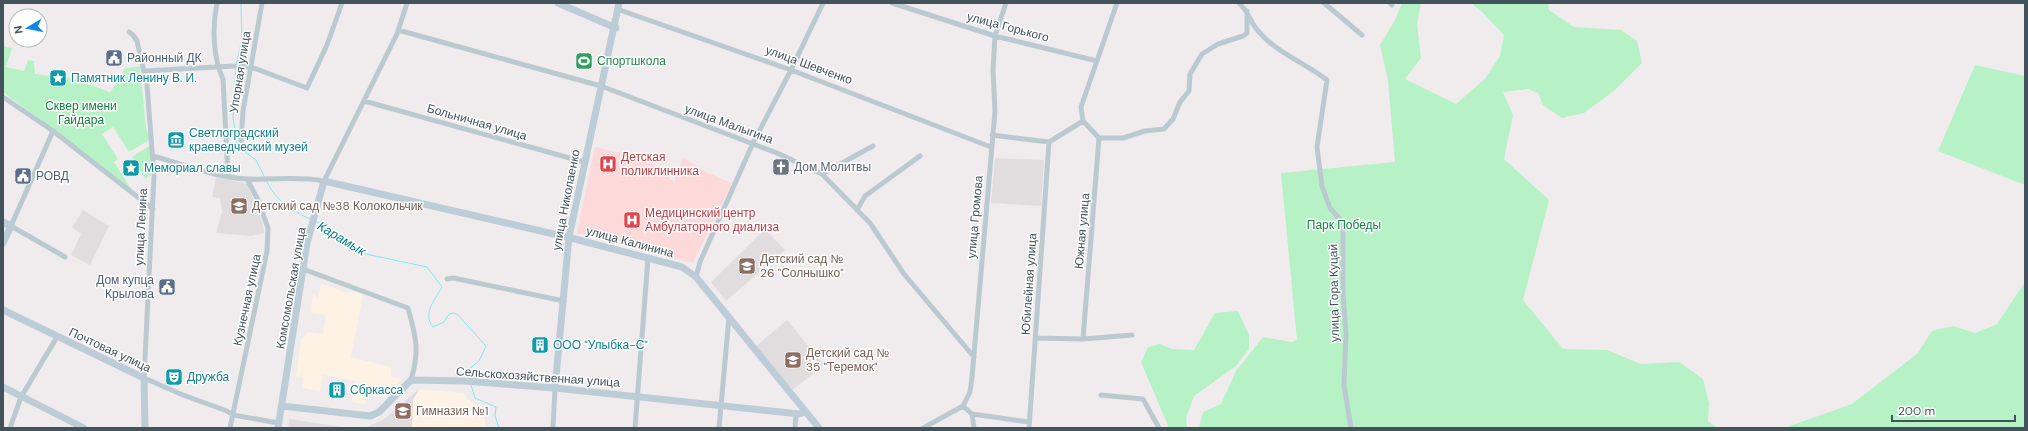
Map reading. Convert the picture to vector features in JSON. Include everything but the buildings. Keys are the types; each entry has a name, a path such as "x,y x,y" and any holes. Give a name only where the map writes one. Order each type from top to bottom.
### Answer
{"main road":[{"path":"558,3 615,28"},
{"name":"улица Николаенко","path":"568,240 620,6"},
{"name":"улица Николаенко","path":"555,388 564,301 568,240 584,162 603,87"},
{"name":"улица Калинина","path":"324,181 682,267 696,277 818,428"},
{"name":"Комсомольская улица","path":"278,426 307,243 316,215 324,181"},
{"path":"3,222 11,226 3,243"},
{"path":"648,259 680,269 695,278 729,319"},
{"name":"Почтовая улица","path":"3,310 144,378"},
{"name":"улица Ленина","path":"144,378 145,428"},
{"path":"282,406 370,416 378,412 411,380"},
{"name":"Сельскохозяйственная улица","path":"411,380 555,388 796,414 805,412"},
{"path":"3,388 84,428"}],"street":[{"path":"217,3 214,14 217,67 223,80 228,175"},
{"name":"Упорная улица","path":"241,144 243,111 262,3"},
{"path":"242,66 251,67 307,88 327,45 342,3"},
{"name":"Комсомольская улица","path":"324,181 398,30 408,3"},
{"path":"696,277 700,262 752,143 791,70 823,3"},
{"name":"улица Горького","path":"892,3 995,36 1097,61"},
{"name":"улица Громова","path":"963,406 970,392 974,357 994,111 993,70 995,36 1006,3"},
{"path":"1117,3 1081,107 1083,121 1099,138 1124,138 1145,131 1164,129 1173,119 1180,102 1189,91 1190,74 1199,58 1209,48 1243,36 1247,33 1247,11"},
{"name":"улица Гора Куцай","path":"1239,3 1247,11 1258,31 1282,52 1314,70 1327,80 1317,147 1322,186 1330,208 1343,223 1343,293 1346,334 1344,385 1351,428"},
{"path":"1324,3 1362,35"},
{"name":"улица Шевченко","path":"620,6 991,147"},
{"name":"улица Малыгина","path":"398,30 603,87 752,143 797,161 822,174 870,223 904,274 974,357"},
{"name":"улица Ленина","path":"129,32 133,35 136,41 147,85 153,156 153,209 144,378"},
{"path":"144,71 181,67 234,66"},
{"path":"3,97 53,131 153,209"},
{"name":"Больничная улица","path":"364,101 584,162"},
{"path":"992,135 1049,142 1083,121"},
{"path":"53,131 11,226 65,257"},
{"name":"Южная улица","path":"1083,339 1099,138"},
{"name":"Юбилейная улица","path":"1029,428 1049,142"},
{"path":"822,174 873,146"},
{"path":"153,156 247,179"},
{"path":"857,210 865,196 920,156"},
{"name":"улица Калинина","path":"247,179 295,177 324,181"},
{"name":"Кузнечная улица","path":"230,428 267,251 268,228 258,200 247,179"},
{"path":"635,428 648,259"},
{"path":"303,269 408,308 418,342 416,362 411,380"},
{"path":"447,280 453,278 564,301"},
{"path":"719,428 729,319"},
{"path":"1035,338 1083,339 1132,335"},
{"path":"10,428 21,397 57,337"},
{"name":"Почтовая улица","path":"144,378 183,395 227,411 233,415 278,426"},
{"name":"улица Николаенко","path":"553,428 555,388"},
{"path":"1100,395 1143,399 1158,428"},
{"path":"923,428 963,406 972,414 1029,422"},
{"path":"795,428 796,414"},
{"path":"972,414 974,428"}],"shaded area":[{"path":"595,147 647,159 674,182 683,157 706,172 732,183 693,263 577,233"},
{"path":"995,158 1044,160 1041,206 991,203"},
{"name":"Детский сад №38 Колокольчик","path":"216,177 247,184 263,223 264,233 251,236 216,233 222,212 220,198 212,197"},
{"path":"83,210 109,226 90,265 71,255 81,234 72,227"},
{"name":"Детский сад № 26 \"Солнышко\"","path":"765,229 785,250 726,301 711,282"},
{"path":"293,278 296,278 290,319 286,319"},
{"path":"321,283 346,293 348,291 363,294 351,357 391,367 391,377 402,379 385,398 368,395 365,404 351,402 356,381 323,375 320,391 302,388 303,377 296,376 301,340 308,332 323,334 326,315 311,313 313,293 318,298"},
{"name":"Детский сад № 35 \"Теремок\"","path":"787,320 824,365 791,391 755,347"},
{"path":"419,389 464,393 467,399 483,409 486,428 412,428 413,400"},
{"name":"Гимназия №1","path":"419,389 413,400 412,428 364,428 383,420"},
{"path":"289,419 350,428 288,428"}],"green space":[{"name":"Парк Победы","path":"1402,3 1421,3 1417,24 1421,58 1405,79 1456,104 1485,79 1500,56 1504,35 1471,3 1548,3 1549,10 1574,27 1621,30 1637,41 1642,63 1615,90 1584,113 1562,118 1543,105 1538,93 1528,89 1503,92 1513,115 1504,159 1549,200 1523,300 1563,349 1607,350 1641,364 1679,362 1703,379 1709,403 1708,421 1717,428 1199,428 1203,412 1221,404 1236,371 1263,337 1292,342 1297,340 1281,173 1395,162 1388,81 1380,45 1395,20"},
{"name":"Сквер имени Гайдара","path":"3,46 12,48 6,67 24,71 28,60 34,61 35,74 75,79 110,92 119,80 124,69 140,66 146,129 151,139 129,152 113,127 102,134 118,159 114,162 131,189 3,92"},
{"path":"1975,65 2025,76 2025,185 1938,151"},
{"path":"151,145 152,174 145,179 132,157"},
{"path":"2025,282 2025,428 1784,428 1852,404 1917,354 1932,331 1953,326 1975,333 1997,324"},
{"path":"1238,311 1249,335 1249,349 1236,366 1194,396 1186,418 1187,428 1169,428 1141,362 1148,347 1160,344 1172,349 1194,350 1215,313"}],"waterway":[{"name":"Карамык","path":"241,3 242,40 236,65 233,117 237,146 256,160 265,178"},
{"name":"Карамык","path":"266,180 270,188 284,204 310,219"},
{"name":"Карамык","path":"317,222 333,230 366,254 427,267 442,287 429,312 430,322 433,327 444,322 449,314 454,313 458,315 486,346 479,361 469,369 471,378"},
{"name":"Карамык","path":"471,385 475,398 496,407 495,416 499,428"}],"place":[{"name":"Районный ДК","path":"114,58"},
{"name":"Спортшкола","path":"584,61"},
{"name":"Памятник Ленину В. И.","path":"58,78"},
{"name":"Светлоградский краеведческий музей","path":"176,140"},
{"name":"Детская поликлинника","path":"608,164"},
{"name":"Дом Молитвы","path":"781,167"},
{"name":"Мемориал славы","path":"131,168"},
{"name":"РОВД","path":"23,176"},
{"name":"Детский сад №38 Колокольчик","path":"239,206"},
{"name":"Медицинский центр Амбулаторного диализа","path":"632,220"},
{"name":"Детский сад № 26 \"Солнышко\"","path":"747,266"},
{"name":"Дом купца Крылова","path":"167,287"},
{"name":"ООО \"Улыбка-С\"","path":"540,345"},
{"name":"Детский сад № 35 \"Теремок\"","path":"793,360"},
{"name":"Дружба","path":"174,377"},
{"name":"Сбркасса","path":"337,390"},
{"name":"Гимназия №1","path":"403,411"}]}
